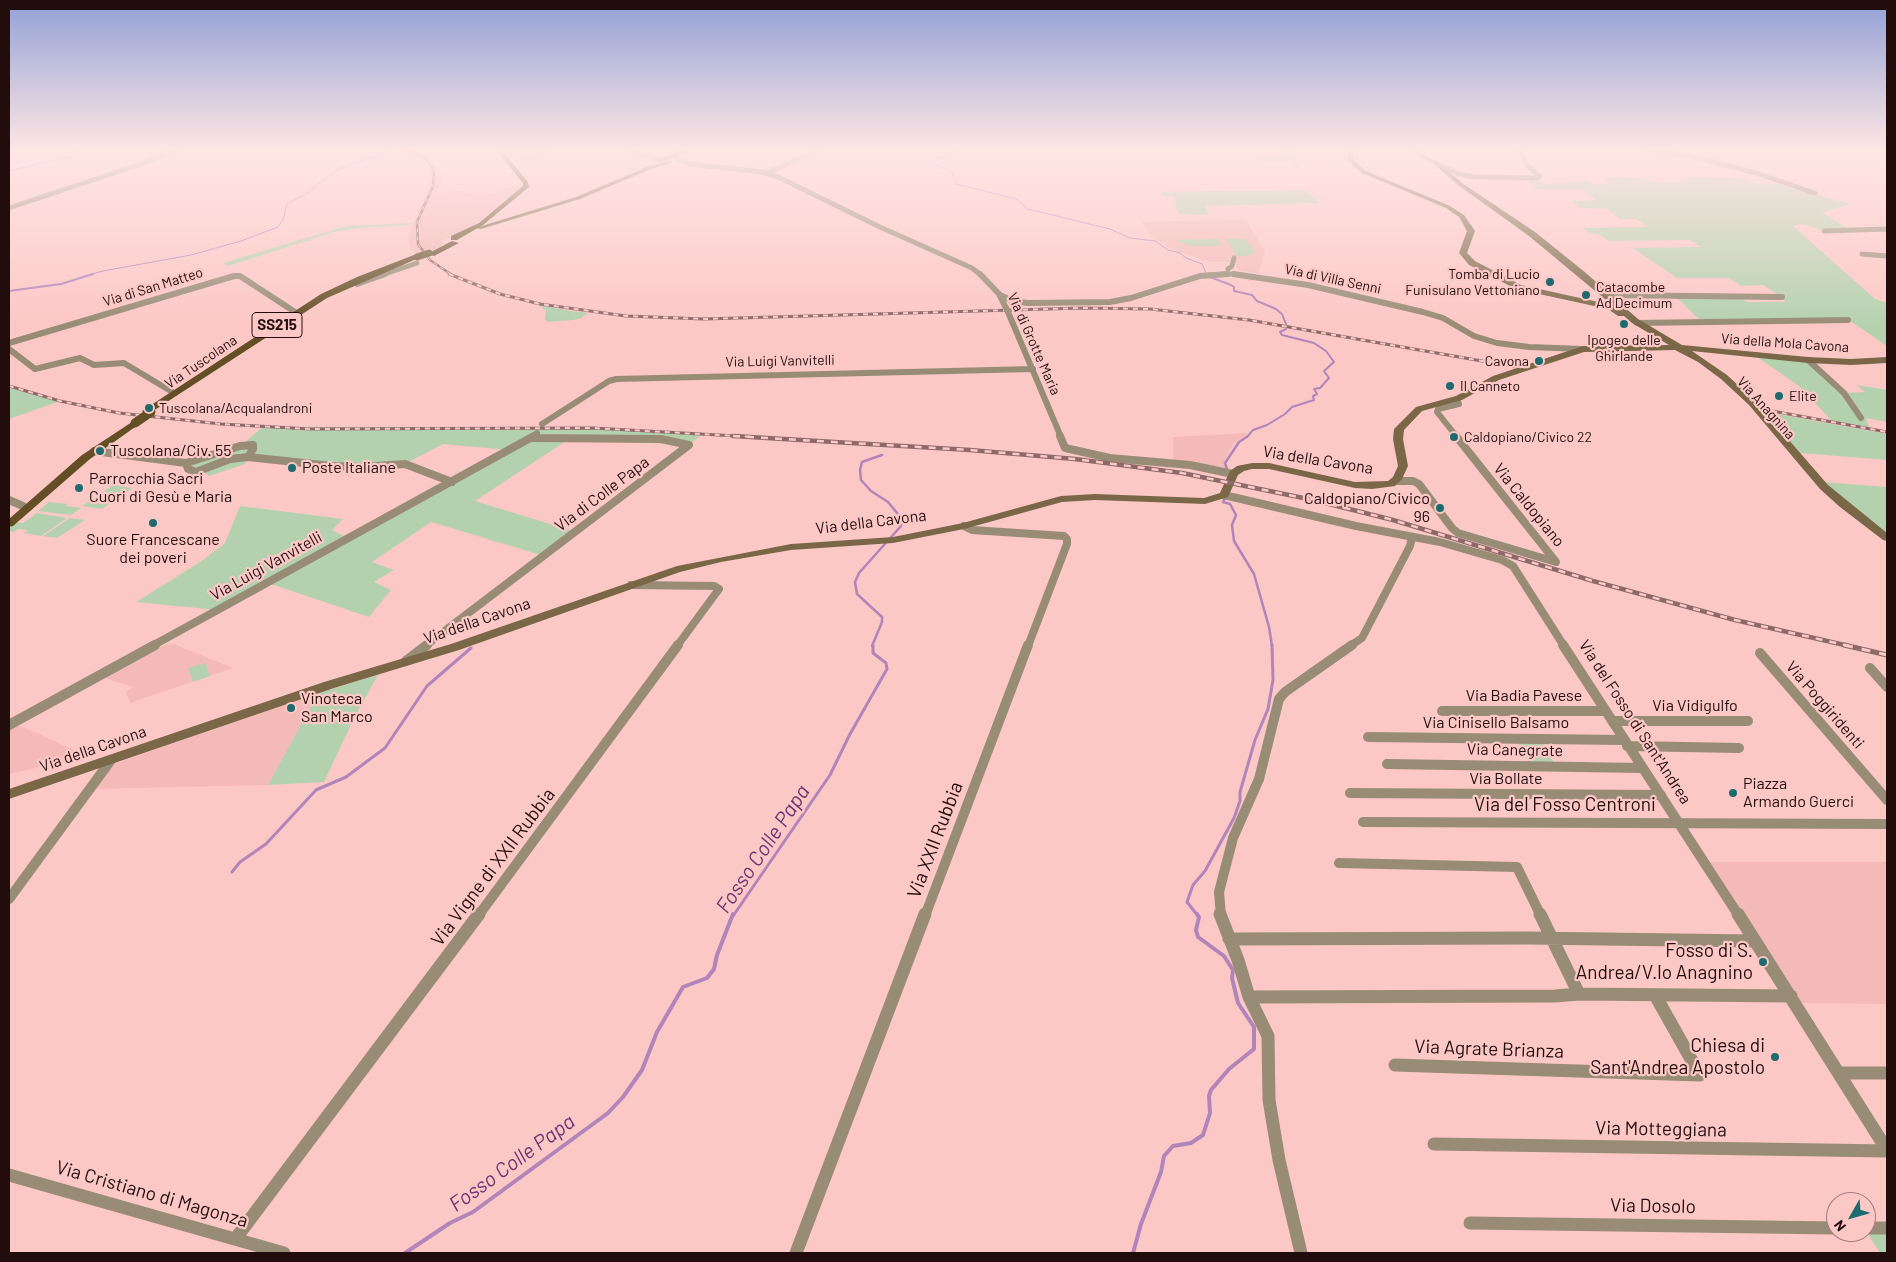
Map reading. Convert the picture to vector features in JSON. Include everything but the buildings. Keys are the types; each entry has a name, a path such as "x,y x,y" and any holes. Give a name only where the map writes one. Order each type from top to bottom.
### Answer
{"main road":[{"name":"Via Tuscolana","path":"452,241 464,240 468,234 503,208"},
{"path":"480,226 545,208"},
{"name":"Via Anagnina","path":"1449,208 1462,216 1471,231 1463,253 1472,263 1521,288 1598,303 1613,304 1598,288"},
{"name":"Via Anagnina","path":"1494,208 1535,237 1638,323 1678,348 1734,389 1776,429 1824,487 1887,538"},
{"name":"Via Tuscolana","path":"149,411 302,311 343,289 417,260 480,226"},
{"name":"Via Tuscolana","path":"9,518 73,463 295,312 332,291 417,260"},
{"name":"Via Anagnina","path":"1581,300 1613,308 1639,327 1678,348"},
{"path":"1396,481 1404,464 1398,439 1401,425 1422,407 1457,399 1496,378 1564,352 1583,349 1678,348"},
{"name":"Via della Mola Cavona","path":"1678,348 1808,360 1851,362 1887,360"},
{"name":"Via Anagnina","path":"1734,389 1820,490 1887,544"},
{"name":"Via Tuscolana","path":"9,524 94,451 133,422"},
{"name":"Via della Cavona","path":"1233,474 1244,467 1261,465 1358,486 1382,485 1396,481"},
{"path":"1224,495 1233,474"},
{"name":"Via della Cavona","path":"9,794 329,685 455,648 677,569 791,547 889,540 964,526 1061,499 1095,497 1205,501 1224,495"}],"street":[{"name":"Via di Grotte Maria","path":"840,208 969,267 983,276 1000,295 1065,448 1115,458 1190,464 1233,474"},
{"path":"1824,231 1887,229"},
{"path":"1862,254 1887,256"},
{"path":"1231,271 1234,258"},
{"name":"Via di Villa Senni","path":"1000,295 1013,301 1032,304 1110,302 1134,297 1196,277 1231,271 1321,288 1417,310 1441,317 1469,334 1486,341 1540,348"},
{"name":"Via di San Matteo","path":"9,343 234,276 240,276 295,312"},
{"path":"1606,295 1782,296"},
{"path":"1638,323 1848,320"},
{"path":"1540,348 1552,352 1564,352"},
{"path":"9,349 36,369 80,358 94,364 124,363 174,393"},
{"path":"1808,360 1844,393 1861,418"},
{"name":"Via Luigi Vanvitelli","path":"542,424 609,381 616,379 1033,369"},
{"name":"Via Caldopiano","path":"1396,481 1413,481 1419,484 1453,530 1458,533 1556,562 1437,412 1438,408 1459,404 1457,399"},
{"name":"Via Luigi Vanvitelli","path":"9,725 534,435"},
{"name":"Via di Colle Papa","path":"404,662 689,445 661,439 534,435"},
{"path":"94,451 186,463 240,446 253,445 253,449 248,457"},
{"path":"186,463 188,469 196,472 230,459 248,457 332,466 361,467 405,464 452,482"},
{"name":"Via del Fosso di Sant'Andrea","path":"1224,495 1350,525 1460,548 1502,560 1512,565 1625,743 1680,823 1840,1072 1887,1150"},
{"path":"9,500 23,506"},
{"name":"Via XXII Rubbia","path":"796,1253 1067,544 1067,539 1064,536 972,530 964,526"},
{"path":"1301,1253 1279,1160 1271,1109 1268,1085 1268,1036 1249,997 1238,960 1229,940 1220,910 1219,889 1231,844 1259,779 1279,698 1293,686 1360,640 1406,554 1412,537"},
{"name":"Via Vigne di XXII Rubbia","path":"236,1238 573,789 719,589 714,586 628,585"},
{"name":"Via Poggiridenti","path":"1760,653 1887,800"},
{"path":"1870,668 1887,687"},
{"name":"Via Badia Pavese","path":"1442,711 1606,711"},
{"name":"Via Vidigulfo","path":"1612,721 1748,721"},
{"name":"Via Cinisello Balsamo","path":"1368,737 1625,743 1740,748"},
{"path":"9,899 111,760"},
{"name":"Via Canegrate","path":"1387,764 1642,768"},
{"name":"Via Bollate","path":"1350,793 1661,795"},
{"name":"Via del Fosso Centroni","path":"1363,822 1887,824"},
{"path":"1340,863 1517,866 1579,994"},
{"path":"1229,940 1553,939 1755,941"},
{"path":"1249,997 1554,996 1579,994 1791,996"},
{"name":"Via Agrate Brianza","path":"1395,1065 1700,1075 1656,995"},
{"path":"1840,1072 1887,1073"},
{"name":"Via Motteggiana","path":"1434,1144 1887,1150"},
{"name":"Via Cristiano di Magonza","path":"9,1175 284,1253"},
{"name":"Via Dosolo","path":"1470,1224 1826,1228"}],"shaded area":[{"path":"420,208 496,208 472,227 442,241 443,244 438,248 418,256 410,248 408,234"},
{"path":"1245,219 1265,251 1258,274 1239,270 1236,267 1236,262 1210,262 1171,249 1149,234 1142,222"},
{"path":"1248,433 1234,443 1224,461 1225,468 1173,460 1173,437"},
{"path":"174,644 233,668 130,703 126,692 133,687 102,677 163,646"},
{"path":"318,693 268,785 95,789 114,764"},
{"path":"16,724 88,756 9,774 9,728"},
{"path":"1710,862 1887,862 1887,1004 1801,1003"}],"green space":[{"path":"1206,208 1209,215 1180,214 1176,209"},
{"path":"1580,208 1838,208 1822,213 1847,228 1823,230 1801,224 1793,226 1875,299 1887,303 1887,346 1846,318 1701,321 1676,297 1738,296 1747,302 1785,302 1782,297 1763,285 1741,286 1729,278 1677,278 1633,248 1701,247 1690,240 1609,241 1598,234 1588,233 1584,228 1647,227 1636,219 1620,219 1607,209"},
{"path":"412,223 410,225 359,228 334,232 228,266 223,263 346,226"},
{"path":"1217,239 1221,246 1190,246 1174,240"},
{"path":"1225,239 1245,239 1255,252 1247,256 1237,256"},
{"path":"539,305 588,313 581,318 573,320 547,322 545,319 546,311"},
{"path":"1757,357 1806,361 1842,393 1865,392 1857,385 1887,390 1887,422 1866,418 1869,428 1832,421 1799,386"},
{"path":"9,386 21,390 60,401 9,419"},
{"path":"1765,412 1887,434 1887,460 1800,453"},
{"path":"263,427 593,428 701,435 689,445 569,439 475,501 576,532 544,556 431,522 372,562 394,570 374,582 391,590 369,617 268,583 217,610 136,602 200,562 225,543 240,506 343,519 332,530 348,538 509,450 443,444 405,464 361,467 248,457 245,464 209,476 202,470 186,467 240,446"},
{"path":"1823,482 1887,487 1887,534 1869,521"},
{"path":"113,485 132,488 102,509 82,506"},
{"path":"49,502 68,504 66,506 81,508 71,515 38,511"},
{"path":"37,513 67,518 41,536 24,533 28,530 18,529 14,532 9,531 9,528 14,523 23,523"},
{"path":"70,518 85,520 57,538 43,536"},
{"path":"205,663 210,676 193,682 188,668"},
{"path":"378,675 354,718 324,782 268,785 318,693"},
{"path":"1516,740 1541,740 1554,763 1529,763"},
{"path":"1887,1228 1887,1253 1880,1253 1873,1242 1876,1242 1876,1230"}],"waterway":[{"path":"89,275 191,255 241,241 278,227 283,220 286,208"},
{"path":"1027,208 1110,229 1130,238 1155,241 1168,250 1180,253 1186,258 1202,264 1206,273"},
{"path":"9,291 61,284 93,274"},
{"path":"1210,277 1231,285 1234,287 1234,291 1252,295 1257,301 1276,309 1282,314 1286,324"},
{"path":"1248,436 1253,430 1267,425 1285,414 1292,407 1314,400 1313,396 1317,394 1314,389 1320,388 1329,378 1324,371 1334,362 1326,351 1314,343 1282,335 1280,332 1286,329"},
{"path":"1227,469 1225,463 1239,442 1248,436"},
{"name":"Fosso Colle Papa","path":"872,646 882,622 882,617 857,594 855,582 859,573 901,526 902,519 888,502 871,491 861,480 860,470 862,462 882,455"},
{"path":"1225,498 1223,502 1230,504 1236,515 1232,525 1234,541 1254,574 1269,627 1272,646"},
{"name":"Fosso Colle Papa","path":"733,916 830,775 850,734 887,669 886,663 873,653 873,645"},
{"path":"1198,916 1187,902 1193,885 1205,871 1234,818 1240,801 1240,792 1255,740 1268,709 1273,680 1272,645"},
{"path":"232,872 240,862 266,844 316,790 346,777 385,748 427,686 471,648"},
{"name":"Fosso Colle Papa","path":"405,1253 450,1223 473,1212 608,1113 623,1097 642,1070 657,1032 683,987 707,978 714,969 717,955 733,914"},
{"path":"1133,1253 1141,1224 1161,1172 1164,1156 1173,1146 1191,1143 1203,1135 1210,1113 1209,1096 1211,1090 1229,1069 1254,1049 1254,1027 1238,1003 1232,978 1233,970 1224,956 1198,937 1196,930 1199,917 1197,914"}],"railway":[{"path":"423,208 417,222 418,244 430,260 452,275"},
{"path":"449,274 500,294 540,304 626,316 704,319 1082,308 1150,309 1249,320 1516,367"},
{"path":"9,386 60,401 119,413 221,424 310,429 593,428 754,437"},
{"path":"1772,411 1887,432"},
{"path":"733,436 970,450 1075,459 1182,473 1313,500 1393,520 1593,581 1735,620 1849,646"},
{"path":"1844,645 1887,655"}],"place":[{"name":"Tomba di Lucio Funisulano Vettoniano","path":"1550,282"},
{"name":"Catacombe Ad Decimum","path":"1586,295"},
{"name":"Ipogeo delle Ghirlande","path":"1624,324"},
{"name":"Cavona","path":"1539,361"},
{"name":"Il Canneto","path":"1450,386"},
{"name":"Elite","path":"1779,396"},
{"name":"Tuscolana/Acqualandroni","path":"149,408"},
{"name":"Caldopiano/Civico 22","path":"1454,437"},
{"name":"Tuscolana/Civ. 55","path":"100,451"},
{"name":"Poste Italiane","path":"292,468"},
{"name":"Parrocchia Sacri Cuori di Gesù e Maria","path":"79,488"},
{"name":"Caldopiano/Civico 96","path":"1440,508"},
{"name":"Suore Francescane dei poveri","path":"153,523"},
{"name":"Vinoteca San Marco","path":"291,708"},
{"name":"Piazza Armando Guerci","path":"1733,793"},
{"name":"Fosso di S. Andrea/V.lo Anagnino","path":"1763,962"},
{"name":"Chiesa di Sant'Andrea Apostolo","path":"1775,1057"}]}
